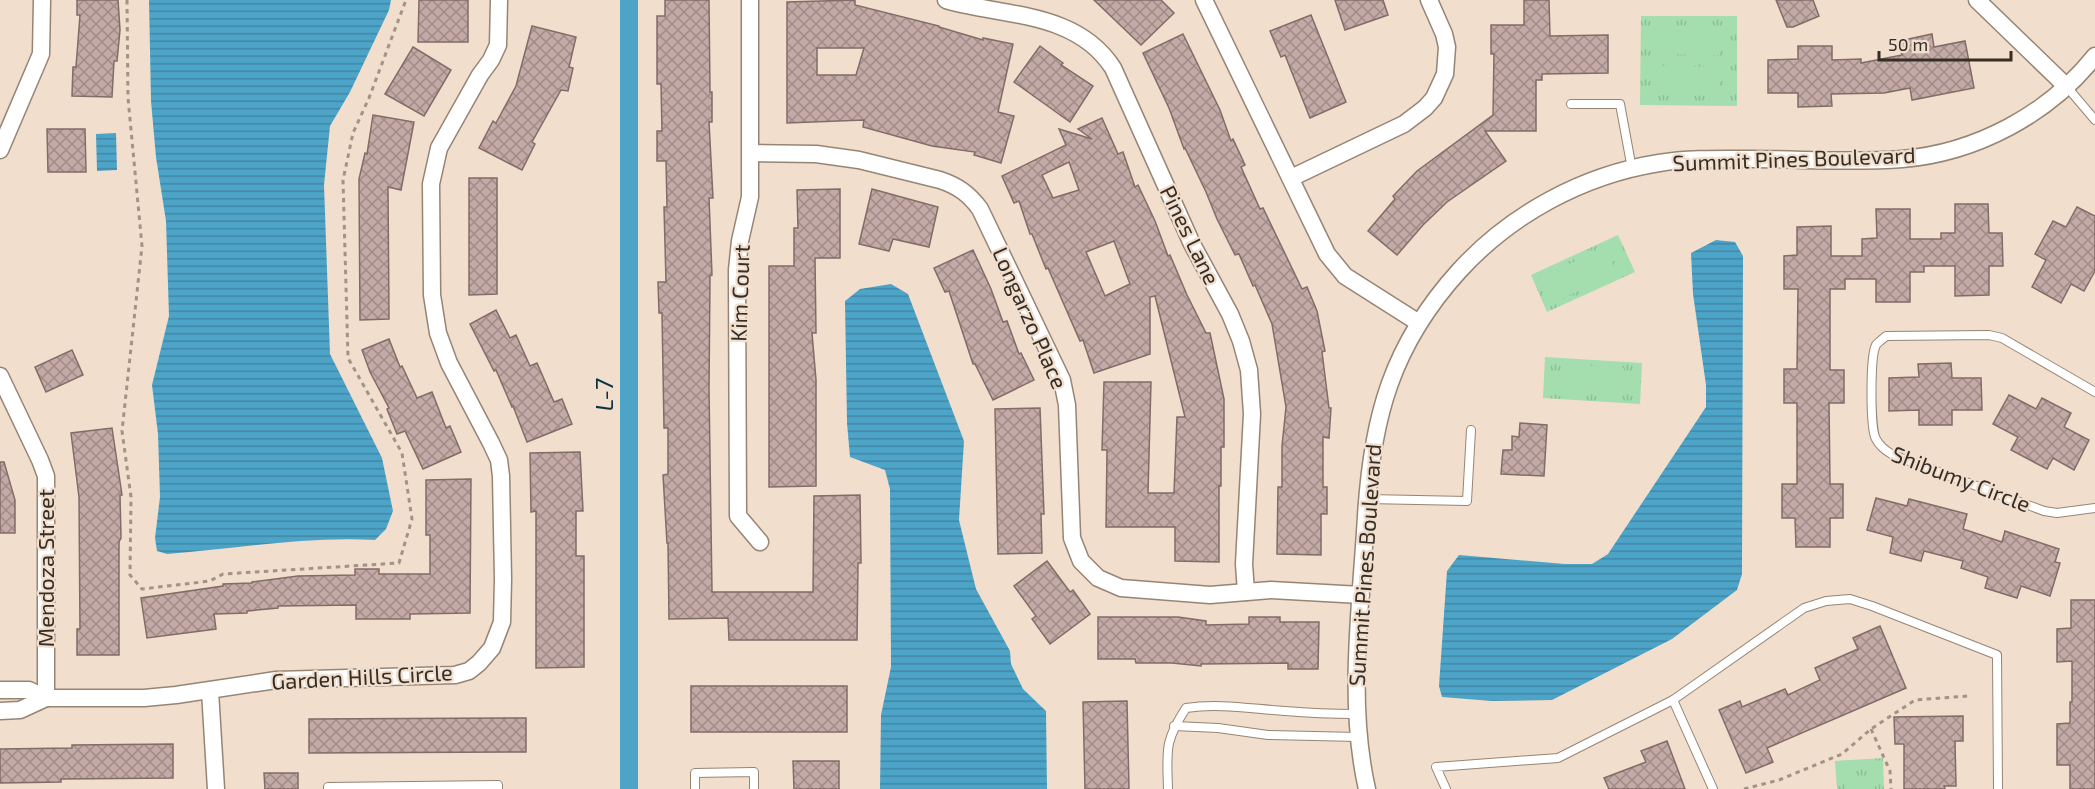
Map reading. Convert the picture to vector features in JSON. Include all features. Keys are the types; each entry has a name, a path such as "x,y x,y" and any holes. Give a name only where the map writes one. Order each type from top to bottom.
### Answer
{"street":[{"path":"0,150 41,54 42,0"},
{"name":"Garden Hills Circle","path":"0,711 20,710 46,698 144,698 210,691 276,680 455,675 469,671 492,648 502,622 499,460 449,363 438,333 432,296 431,184 439,148 498,45 499,0"},
{"name":"Kim Court","path":"750,0 750,197 740,241 737,270 738,516 760,542"},
{"name":"Pines Lane","path":"946,0 1068,28 1098,49 1113,68 1192,244 1230,314 1249,370 1252,414 1244,564 1246,592"},
{"path":"1204,0 1327,254 1335,266 1357,284 1419,323"},
{"path":"1290,178 1404,124 1434,98 1445,74 1447,47 1442,28 1429,0"},
{"path":"1977,0 2067,87"},
{"name":"Summit Pines Boulevard","path":"1367,789 1356,714 1369,470 1376,428 1388,387 1405,348 1443,289 1471,257 1503,230 1538,206 1590,181 1632,169 1659,163 1701,159 1880,160 1905,158 1943,152 1980,141 2046,104 2067,87 2095,56"},
{"name":"Longarzo Place","path":"751,153 816,154 859,159 940,180 964,191 980,209 1062,380 1067,405 1070,526 1075,550 1081,561 1098,578 1121,588 1210,595 1271,590 1362,596"},
{"name":"Mendoza Street","path":"0,376 46,476 46,698"},
{"name":"Garden Hills Circle","path":"0,690 29,690 46,698"},
{"path":"210,691 216,789"}],"lane":[{"path":"2067,87 2095,120"},
{"path":"1571,104 1620,104 1632,169"},
{"name":"Shibumy Circle","path":"2095,392 2002,338 1989,335 1886,336 1876,344 1872,356 1872,425 1874,438 1882,448 1893,455 2044,511 2057,513 2095,508"},
{"path":"1367,500 1467,501 1471,430"},
{"path":"1446,789 1436,767 1558,758 1673,700 1804,608 1826,600 1850,599 1997,655 1998,789"},
{"path":"1673,700 1713,789"},
{"path":"1168,789 1167,744 1174,726 1186,708 1204,705 1286,712 1356,714"},
{"path":"1174,726 1218,728 1268,735 1358,737"},
{"path":"695,789 695,773 754,772 754,789"},
{"path":"328,789 328,787 498,785 498,789"}],"path":[{"path":"128,0 128,98 142,246 122,430 131,497 130,575 142,590 210,581 223,574 399,563 412,519 402,453 348,358 343,180 353,133 369,98 406,0"},
{"path":"1744,789 1779,780 1842,754 1871,729 1915,700 1968,696"},
{"path":"1871,729 1890,771 1891,789"}],"green space":[{"path":"1641,16 1737,16 1737,106 1640,105"},
{"path":"1658,26 1721,26 1720,55 1658,54"},
{"path":"1657,66 1720,67 1720,96 1657,95"},
{"path":"1618,235 1635,272 1547,312 1531,275"},
{"path":"1606,248 1617,274 1560,299 1548,273"},
{"path":"1545,357 1642,363 1640,404 1543,398"},
{"path":"1562,364 1624,368 1623,396 1560,393"},
{"path":"1883,758 1884,789 1837,789 1835,761"},
{"path":"1875,776 1875,789 1846,789 1846,777"}],"water":[{"path":"149,0 391,0 389,10 350,92 330,126 324,185 330,354 382,458 393,511 386,529 375,540 297,541 167,554 157,551 155,538 160,497 158,434 152,385 169,316 166,221 156,157 151,101"},
{"path":"116,133 117,170 97,171 96,134"},
{"path":"1716,240 1735,242 1743,256 1742,574 1737,590 1672,639 1552,700 1492,701 1442,697 1439,686 1447,571 1459,555 1565,564 1592,564 1608,554 1706,407 1706,385 1693,294 1691,253"},
{"path":"891,284 908,294 964,441 959,520 976,589 1010,651 1011,664 1023,689 1046,711 1047,789 880,789 881,715 891,667 890,489 885,470 850,457 847,423 845,301 860,289"}],"building":[{"path":"77,0 118,0 120,30 117,61 114,61 112,97 72,96 73,67 76,67 80,15 77,15"},
{"path":"419,0 468,0 468,42 418,42"},
{"path":"665,0 709,0 712,122 709,122 713,198 709,198 712,275 710,276 709,389 712,592 813,592 814,496 860,495 861,563 858,563 857,640 729,640 728,618 669,619 668,543 663,475 668,474 668,428 664,428 662,313 659,313 658,282 666,282 664,207 667,207 666,161 657,161 657,131 662,131 661,84 657,84 657,16 665,16"},
{"path":"855,0 855,5 939,26 983,40 983,38 1013,44 998,112 1014,116 1001,163 974,155 975,152 932,146 863,127 864,120 787,123 787,2","holes":["817,48 864,48 856,75 817,75"]},
{"path":"1094,0 1161,0 1174,13 1141,45"},
{"path":"1335,0 1383,0 1388,15 1345,30"},
{"path":"1524,0 1549,0 1550,36 1608,35 1608,73 1542,74 1542,80 1536,80 1536,131 1485,131 1506,161 1447,202 1397,255 1368,231 1395,199 1393,196 1417,171 1493,115 1494,54 1491,54 1491,25 1524,25"},
{"path":"1776,0 1813,0 1819,16 1793,27 1787,27"},
{"path":"1311,15 1346,102 1310,118 1285,55 1281,57 1270,31"},
{"path":"532,26 576,37 569,67 573,68 568,91 561,90 532,142 535,144 522,170 479,148 493,121 496,123 516,86"},
{"path":"1183,34 1220,110 1231,141 1233,139 1245,165 1241,167 1260,209 1263,208 1302,289 1307,287 1317,311 1325,351 1322,352 1329,408 1331,408 1329,438 1323,437 1323,487 1327,487 1327,514 1321,514 1321,555 1277,554 1278,487 1282,487 1282,446 1286,407 1272,324 1239,254 1235,255 1217,219 1143,53"},
{"path":"1932,34 1934,47 1965,41 1974,88 1912,100 1910,88 1884,93 1831,94 1832,106 1798,107 1798,93 1768,93 1768,60 1798,59 1798,46 1832,46 1832,60 1861,59 1861,63 1902,55 1899,41"},
{"path":"1040,46 1063,63 1061,65 1093,86 1070,122 1014,82"},
{"path":"413,47 451,70 424,116 385,94"},
{"path":"373,115 414,122 401,190 388,187 389,319 360,320 359,179 365,153 367,154"},
{"path":"1102,118 1118,154 1123,152 1135,187 1138,185 1168,256 1170,255 1206,333 1210,333 1224,399 1224,447 1221,447 1221,486 1219,486 1219,562 1175,561 1175,527 1106,527 1107,450 1102,450 1104,382 1151,382 1148,493 1174,493 1177,417 1185,417 1155,296 1150,297 1150,354 1094,373 1083,340 1080,341 1048,268 1046,269 1032,234 1030,234 1019,201 1014,203 1002,176 1066,145 1059,129 1092,139 1078,129","holes":["1069,162 1079,190 1053,198 1042,175","1114,241 1130,284 1105,296 1086,252"]},
{"path":"47,129 85,129 86,172 48,172"},
{"path":"469,178 497,178 497,294 469,295"},
{"path":"840,189 840,258 815,258 816,333 812,333 816,380 816,486 769,487 769,266 794,266 794,228 798,228 797,190"},
{"path":"872,189 938,207 929,247 893,239 889,251 859,244"},
{"path":"1955,204 1988,204 1989,233 2002,233 2003,266 1989,266 1989,295 1955,296 1955,266 1924,266 1924,272 1910,272 1910,302 1876,302 1876,279 1845,279 1845,289 1830,289 1830,370 1844,370 1844,403 1829,403 1830,484 1843,484 1843,518 1830,518 1830,547 1796,547 1795,518 1782,518 1782,484 1797,484 1797,403 1784,403 1784,369 1797,369 1798,289 1784,289 1784,256 1797,255 1797,227 1831,226 1831,256 1862,256 1862,239 1877,238 1876,209 1910,209 1910,239 1941,239 1941,233 1955,233"},
{"path":"2077,207 2095,216 2095,271 2084,291 2071,284 2061,303 2032,287 2046,260 2035,254 2053,221 2066,227"},
{"path":"973,250 1003,322 1007,321 1019,354 1021,353 1034,380 993,400 973,364 949,291 945,292 934,268"},
{"path":"496,310 510,338 516,335 530,366 537,363 554,402 562,399 572,424 527,442 496,370 494,371 470,324"},
{"path":"389,339 400,367 402,366 417,398 432,392 446,428 450,426 461,452 423,469 405,431 397,434 387,409 389,408 370,372 362,350"},
{"path":"72,350 83,375 46,392 35,367"},
{"path":"1951,363 1952,378 1981,378 1982,410 1952,410 1952,425 1919,425 1919,410 1889,411 1889,378 1919,377 1918,364"},
{"path":"2009,395 2036,409 2042,398 2071,413 2064,427 2089,440 2074,470 2053,458 2047,469 2011,450 2018,437 1993,424"},
{"path":"1040,408 1044,514 1041,514 1042,553 998,554 995,409"},
{"path":"1520,423 1547,425 1544,476 1501,474 1503,450 1512,450 1512,436 1519,437"},
{"path":"112,428 122,495 120,495 121,538 119,542 119,655 77,655 77,629 80,629 79,497 71,433"},
{"path":"580,452 583,511 576,511 576,556 584,556 584,667 536,668 536,511 531,512 530,453"},
{"path":"0,462 4,462 15,500 15,533 0,533"},
{"path":"471,479 470,613 410,614 410,619 356,619 356,605 278,606 278,608 247,611 247,613 214,614 216,629 147,638 141,598 223,586 223,584 252,583 298,576 355,575 355,569 379,569 379,574 430,574 430,535 426,535 426,480"},
{"path":"1876,498 1907,506 1909,499 1967,514 1963,529 2002,542 2005,531 2059,549 2055,562 2060,563 2050,596 2021,586 2017,598 1985,588 1988,577 1961,568 1963,561 1924,551 1921,561 1890,553 1893,537 1867,530"},
{"path":"1047,561 1070,592 1073,590 1090,614 1050,644 1032,619 1036,616 1014,586"},
{"path":"2071,600 2095,600 2095,789 2070,789 2070,765 2057,765 2057,724 2070,723 2072,661 2057,662 2057,629 2071,628"},
{"path":"1098,617 1178,617 1206,621 1206,625 1249,624 1249,617 1280,617 1280,622 1319,622 1318,669 1288,669 1288,663 1201,664 1201,666 1136,663 1135,659 1098,659"},
{"path":"1880,626 1906,688 1767,748 1773,762 1746,773 1719,710 1740,701 1742,707 1785,689 1788,695 1820,680 1815,668 1858,649 1853,638"},
{"path":"691,686 847,686 847,732 691,732"},
{"path":"1127,701 1129,789 1085,789 1083,702"},
{"path":"1963,716 1963,741 1955,741 1956,786 1944,786 1945,789 1904,789 1904,744 1895,744 1894,717"},
{"path":"526,718 526,752 309,753 309,719"},
{"path":"1667,741 1685,789 1609,789 1604,778 1646,762 1641,751"},
{"path":"173,744 173,778 61,779 61,782 0,783 0,749 72,748 72,745"},
{"path":"793,761 839,761 839,789 794,789"},
{"path":"264,773 298,773 298,789 265,789"}],"waterway":[{"name":"L-7","path":"629,0 629,789"}]}
